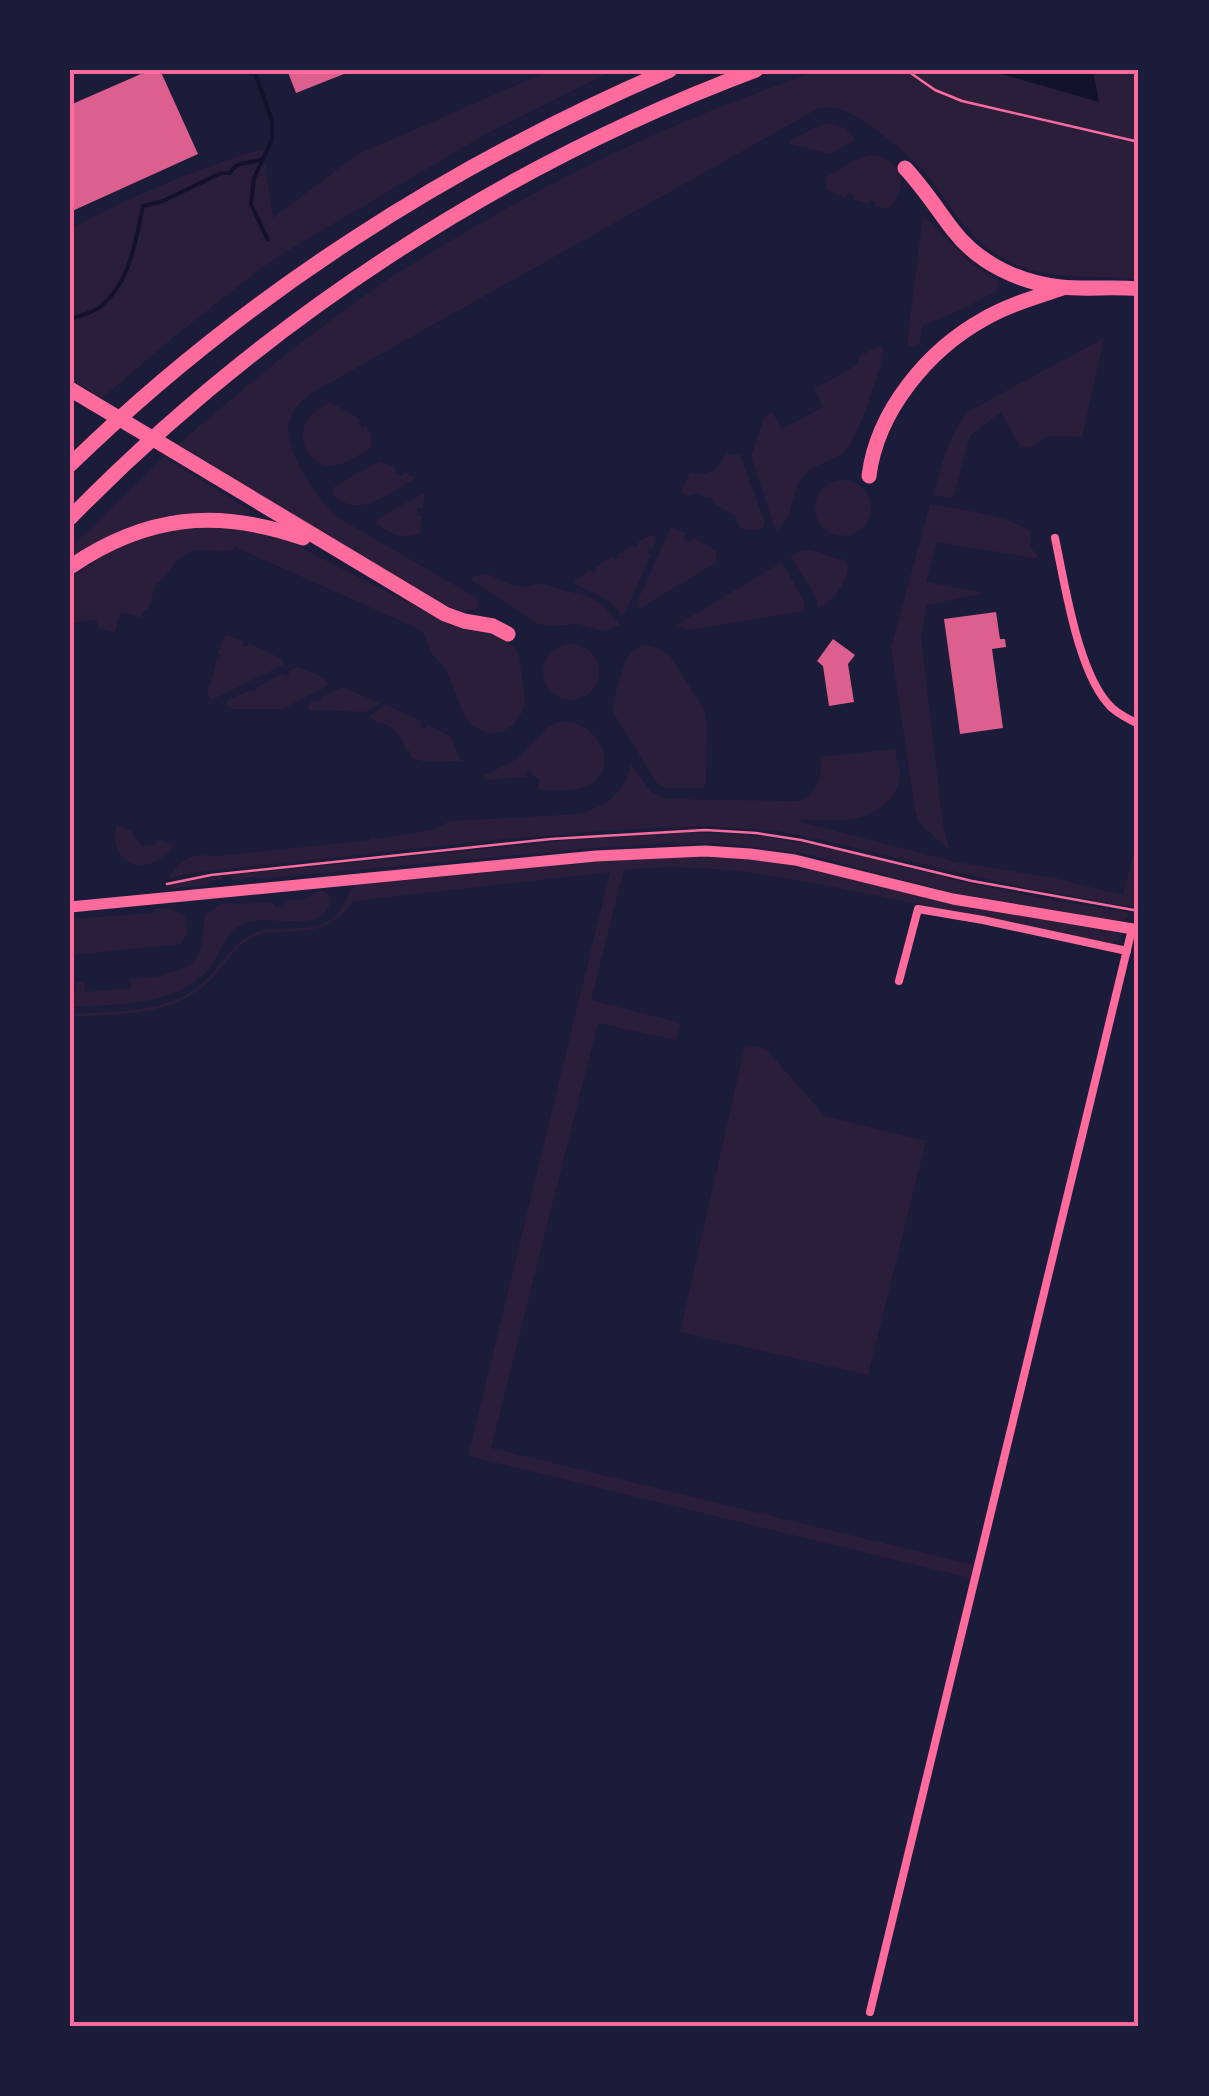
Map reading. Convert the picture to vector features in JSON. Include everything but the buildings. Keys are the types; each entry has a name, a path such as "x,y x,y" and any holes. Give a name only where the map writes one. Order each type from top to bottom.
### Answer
{"highway":[{"path":"70,464 209,342 326,256 527,137 670,70"},
{"path":"70,518 143,446 198,399 283,331 381,262 521,177 662,107 756,70"},
{"path":"905,168 970,250 1009,273 1062,288"},
{"path":"869,476 878,440 911,382 943,348 981,320 1062,288 1115,286 1139,290"},
{"path":"75,392 445,614 464,622 493,626 508,634"},
{"path":"70,567 126,535 184,521 258,524 329,546"}],"main road":[{"path":"70,907 596,856 705,851 795,860 953,899 1136,929"}],"street":[{"path":"1055,538 1080,644 1098,689 1110,706 1139,724"},
{"path":"900,981 918,909 1127,951"},
{"path":"870,2012 1127,951 1136,929"}],"path":[{"path":"911,70 934,90 962,101 1139,142"},
{"path":"1136,911 1139,896"}],"shaded area":[{"path":"551,70 614,70 486,134 292,248 175,336 102,398 70,379 70,229 165,184 263,149 273,218 356,155"},
{"path":"819,70 1139,70 1139,279 1054,275 1004,259 970,232 927,175 899,148 851,114 836,108 819,108 310,394 293,412 288,431 292,451 325,505 344,521 477,598 476,609 457,613 178,444 326,323 478,225 626,148 716,108"},
{"path":"992,70 1093,70 1099,102 998,73"},
{"path":"828,123 845,128 856,140 830,154 790,144 815,127"},
{"path":"870,155 890,162 900,175 899,192 888,209 874,206 875,202 853,200 854,195 848,193 846,198 834,194 826,188 826,177"},
{"path":"923,215 969,262 998,281 997,291 922,326 919,346 911,347 907,344"},
{"path":"1104,338 1082,437 1049,436 1029,448 1020,447 1001,412 970,436 953,498 933,495 951,440 969,411"},
{"path":"878,346 884,349 878,372 850,444 844,452 804,476 786,520 776,531 751,457 764,417 772,412 782,429 823,407 814,389 857,365 859,357"},
{"path":"330,402 361,420 358,423 362,428 366,425 371,435 372,447 336,465 326,465 311,457 303,433 310,416"},
{"path":"726,453 740,455 765,522 763,528 741,528 736,517 708,496 681,492 690,473 712,471"},
{"path":"164,457 249,510 248,515 199,513 155,520 113,534 70,558 70,548"},
{"path":"379,461 396,468 395,473 402,476 404,472 416,478 363,505 352,505 332,493 334,487"},
{"path":"843,480 863,488 871,508 863,528 843,536 823,528 815,508 823,488"},
{"path":"425,492 423,509 417,508 416,515 422,516 420,533 397,535 376,523 379,518"},
{"path":"930,504 994,516 1030,530 1030,546 1040,559 937,542 926,582 985,593 927,605 921,637 949,850 919,823 915,810 891,648"},
{"path":"206,526 250,530 290,542 444,621 501,635 519,655 525,703 521,714 503,731 490,734 472,726 446,669 431,653 423,631 235,547 185,555 156,584 148,610 144,610 141,618 121,612 115,632 98,628 96,619 70,624 70,579 86,567 134,542"},
{"path":"671,527 686,533 684,539 690,541 693,537 716,551 717,562 639,609 637,602"},
{"path":"649,536 656,541 653,549 649,547 647,552 651,555 624,615 606,600 575,584 590,570 592,573 612,557 615,560 620,557 618,554 632,545 635,548"},
{"path":"803,550 843,559 848,565 839,590 818,609 816,596 790,556"},
{"path":"782,562 803,599 805,611 688,630 675,626"},
{"path":"487,574 518,586 538,583 590,597 603,605 620,625 602,631 578,624 538,624 470,579"},
{"path":"227,635 282,659 283,665 212,700 207,695 220,659 222,640"},
{"path":"571,644 591,652 599,672 591,692 571,700 551,692 543,672 551,652"},
{"path":"643,645 670,656 704,709 706,782 702,788 667,788 657,783 614,714 614,698 625,663"},
{"path":"298,667 325,678 328,685 283,709 225,706 227,701"},
{"path":"343,687 380,703 365,712 308,710 309,704"},
{"path":"386,705 422,721 420,726 425,728 427,724 450,736 461,761 426,762 411,758 395,731 370,716"},
{"path":"561,721 577,724 599,741 604,766 599,777 587,786 557,791 537,788 540,780 530,771 525,773 526,777 484,780 483,776 517,759 549,726"},
{"path":"895,749 899,782 890,800 882,806 854,819 797,821 956,862 1054,878 1123,895 1139,831 1139,884 1134,907 1024,888 777,831 706,826 505,839 197,872 167,879 184,861 195,856 370,840 373,836 377,839 435,829 450,821 580,814 613,796 624,783 631,764 651,792 666,799 798,801 811,794 818,784 820,757"},
{"path":"117,825 133,831 135,839 144,846 159,840 175,846 157,861 136,865 118,850"},
{"path":"692,832 761,836 831,848 963,882 1130,913 1125,920 1113,920 954,893 806,854 728,844 669,843 257,879 232,880 231,876 208,885 167,889 195,879 249,873 571,840"},
{"path":"688,856 785,864 964,906 1114,931 1121,939 1110,944 755,873 689,868 624,870 591,1000 681,1023 676,1040 598,1023 491,1448 974,1565 970,1578 468,1456 610,872 354,901 338,918 322,927 266,933 250,939 236,949 208,982 178,1002 143,1012 70,1017 174,1001 203,983 238,944 252,934 325,923 337,914 355,885"},
{"path":"322,889 331,897 328,909 320,917 245,923 227,937 208,970 179,991 125,1004 70,1007 75,982 84,981 85,992 131,988 131,979 161,976 186,967 201,948 204,916 220,904 274,903 274,907 284,907 284,901 306,899"},
{"path":"157,908 172,909 185,917 188,932 181,944 70,955 70,919 152,913"},
{"path":"745,1045 766,1049 825,1116 926,1141 868,1375 680,1332"}],"waterway":[{"path":"254,70 272,121 272,140 254,178 251,204 268,240"},
{"path":"70,319 100,307 119,286 130,261 143,206 163,201 221,173 230,173 240,164 263,159"}]}
